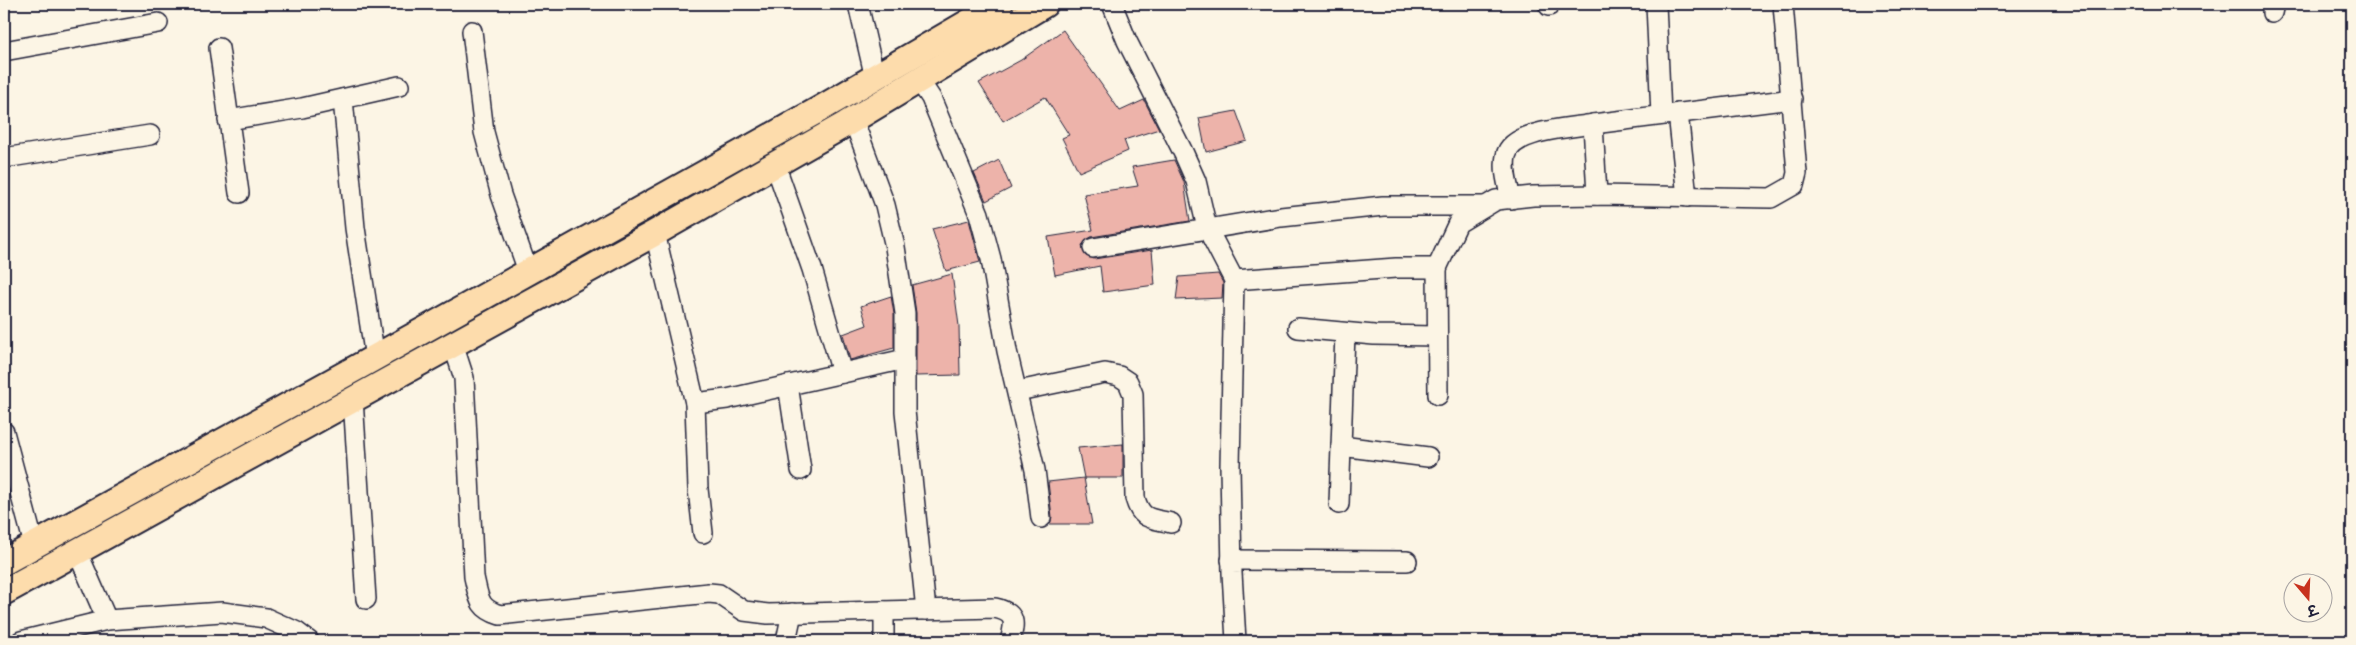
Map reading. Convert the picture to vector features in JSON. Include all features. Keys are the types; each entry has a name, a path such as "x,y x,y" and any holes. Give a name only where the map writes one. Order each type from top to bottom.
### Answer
{"main road":[{"path":"4,562 833,102 1000,4"},
{"path":"4,592 655,233 776,164 1045,4"}],"street":[{"path":"858,4 875,78"},
{"path":"1112,4 1127,41 1196,181 1207,228 1234,280 1230,466 1231,560 1236,641"},
{"path":"1656,4 1670,114 1687,197"},
{"path":"1438,395 1438,268 1458,223 1485,206 1496,200 1596,195 1771,198 1794,185 1797,173 1783,4"},
{"path":"4,51 158,23"},
{"path":"472,31 484,132 501,195 528,271"},
{"path":"219,48 240,193"},
{"path":"919,80 931,98 979,214 991,259 1007,350 1035,470 1041,518"},
{"path":"228,120 343,99 399,86"},
{"path":"343,99 355,228 371,360 381,384"},
{"path":"1511,199 1505,169 1506,155 1512,143 1524,137 1594,124 1792,99"},
{"path":"833,102 849,121 885,205 896,247 905,313 905,411 926,610"},
{"path":"1594,124 1596,195"},
{"path":"4,158 150,135"},
{"path":"776,164 812,269 842,373"},
{"path":"1093,248 1281,217 1383,206 1485,206"},
{"path":"655,233 695,403 697,470 703,532"},
{"path":"1234,280 1396,268 1438,268"},
{"path":"1298,328 1345,333 1438,336"},
{"path":"1339,504 1345,333"},
{"path":"453,344 464,378 474,577 480,602 487,611 500,614 709,593 719,594 744,610 768,614 995,608 1004,610 1012,616 1014,624 1010,641"},
{"path":"695,403 727,399 905,358"},
{"path":"1018,391 1104,374 1119,376 1128,382 1133,394 1134,498 1138,512 1144,516 1171,523"},
{"path":"788,385 801,470"},
{"path":"353,399 366,599"},
{"path":"4,432 34,545"},
{"path":"1341,446 1428,458"},
{"path":"76,522 107,620"},
{"path":"1231,560 1407,561"},
{"path":"884,611 884,641"},
{"path":"21,641 107,620 222,612 266,618 297,632 308,641"},
{"path":"786,641 792,613"}],"building":[{"path":"1063,30 1120,111 1144,100 1159,129 1124,140 1128,151 1079,172 1062,138 1069,135 1045,97 1003,121 979,83 1021,60"},
{"path":"1236,111 1247,141 1206,152 1199,118"},
{"path":"999,160 1011,188 986,201 974,173"},
{"path":"1174,160 1184,182 1190,221 1091,237 1082,245 1085,255 1094,259 1152,250 1155,285 1103,292 1100,266 1055,275 1048,237 1093,230 1084,194 1138,186 1132,167"},
{"path":"969,220 980,262 946,271 932,229"},
{"path":"952,274 959,326 960,375 916,376 916,313 912,285"},
{"path":"1218,274 1223,283 1222,298 1176,300 1179,277"},
{"path":"891,296 894,314 894,348 850,360 843,334 867,325 861,306"},
{"path":"1123,444 1123,478 1084,478 1078,448"},
{"path":"1084,478 1092,524 1050,524 1052,517 1048,482"}]}
